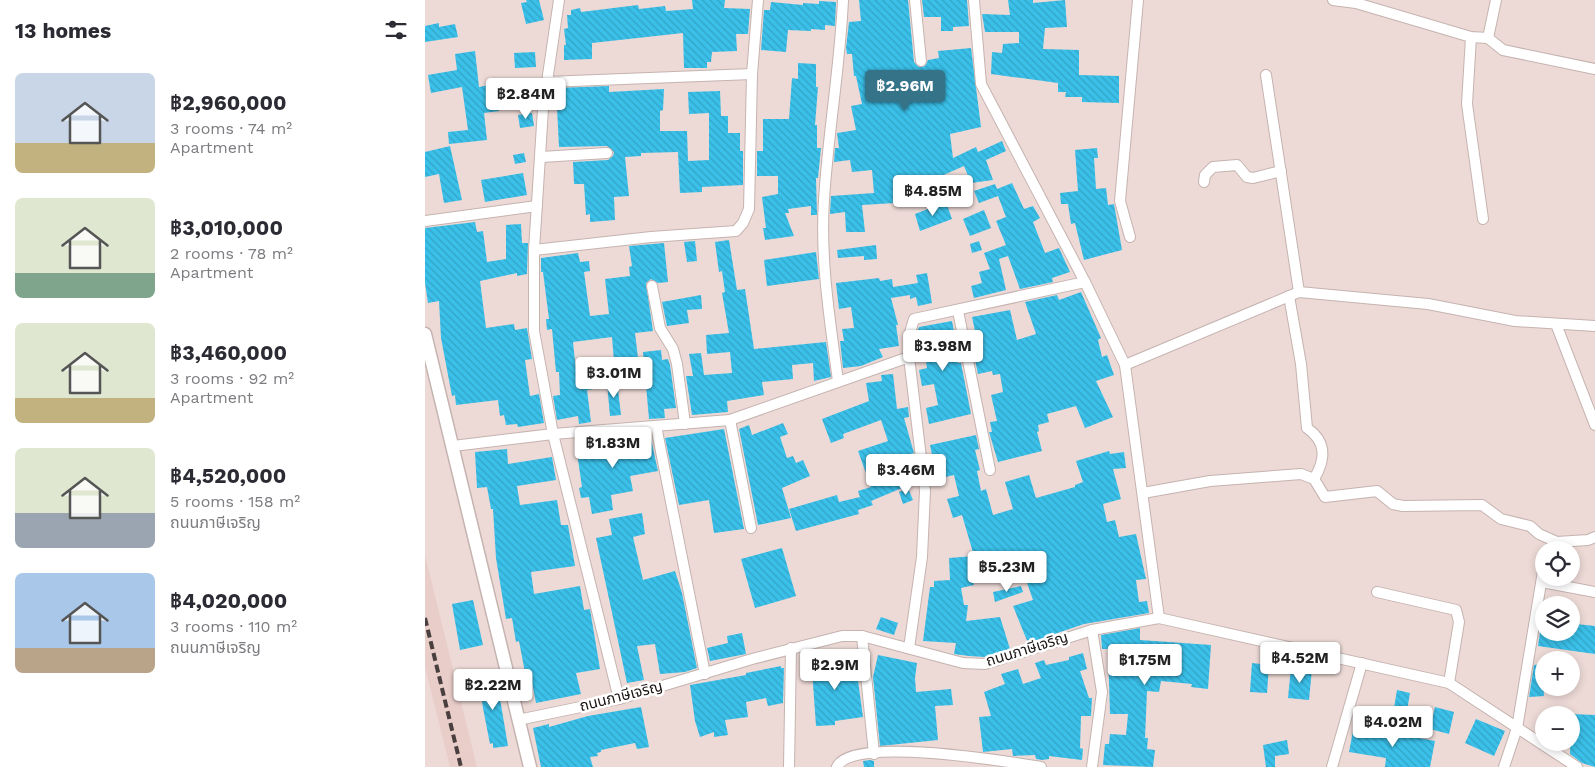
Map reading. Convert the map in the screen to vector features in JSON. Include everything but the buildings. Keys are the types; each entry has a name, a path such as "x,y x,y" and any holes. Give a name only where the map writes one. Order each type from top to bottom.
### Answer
{"street":[{"path":"559,0 546,82 537,206 535,331 553,434 619,699"},
{"path":"535,250 651,237 736,231 743,224 749,209 752,74 759,0"},
{"path":"837,381 825,284 823,234 824,199 837,86 843,0"},
{"path":"915,0 921,61"},
{"path":"974,0 981,84 1085,282 1125,365 1159,618"},
{"path":"1130,237 1120,201 1138,0"},
{"path":"1333,0 1357,3 1471,37 1488,38 1503,50 1595,69"},
{"path":"1488,38 1496,0"},
{"path":"1471,37 1467,104 1483,219"},
{"path":"546,82 752,74"},
{"path":"1266,76 1281,171 1307,428 1318,436 1322,446 1323,464 1314,479"},
{"path":"541,157 607,153"},
{"path":"1204,182 1205,175 1213,167 1237,164 1247,176 1253,178 1281,171"},
{"path":"425,222 537,206"},
{"path":"909,648 922,557 925,491 909,357 909,336 914,319 1085,282"},
{"path":"652,286 660,328 673,349 677,364 685,424"},
{"path":"1125,365 1294,294 1428,304 1515,321 1595,326"},
{"path":"958,311 990,470"},
{"path":"1556,324 1595,425"},
{"path":"425,334 530,767"},
{"path":"453,446 553,434 730,420 909,357"},
{"path":"730,420 751,528"},
{"path":"656,426 705,674"},
{"path":"1143,493 1210,481 1301,474 1314,479 1325,497 1377,491 1393,504 1403,506 1482,505 1501,519 1530,526 1539,534 1555,541"},
{"path":"1572,541 1588,540 1595,537"},
{"path":"1504,767 1517,728 1541,586"},
{"path":"1563,586 1595,592"},
{"path":"1377,592 1456,610 1459,622 1449,683"},
{"name":"ถนนภาษีเจริญ","path":"518,720 619,699 791,648 842,636 862,636 963,663 985,664 1092,630 1159,618 1449,683 1577,767"},
{"path":"1092,630 1102,692 1092,767"},
{"path":"862,636 874,754"},
{"path":"789,767 791,648"},
{"path":"1332,767 1362,664"},
{"path":"837,767 845,759 874,754 930,751 1041,767"}],"shaded area":[{"path":"425,555 477,767 450,767 425,667"}],"railway":[{"path":"425,618 461,767"}]}
